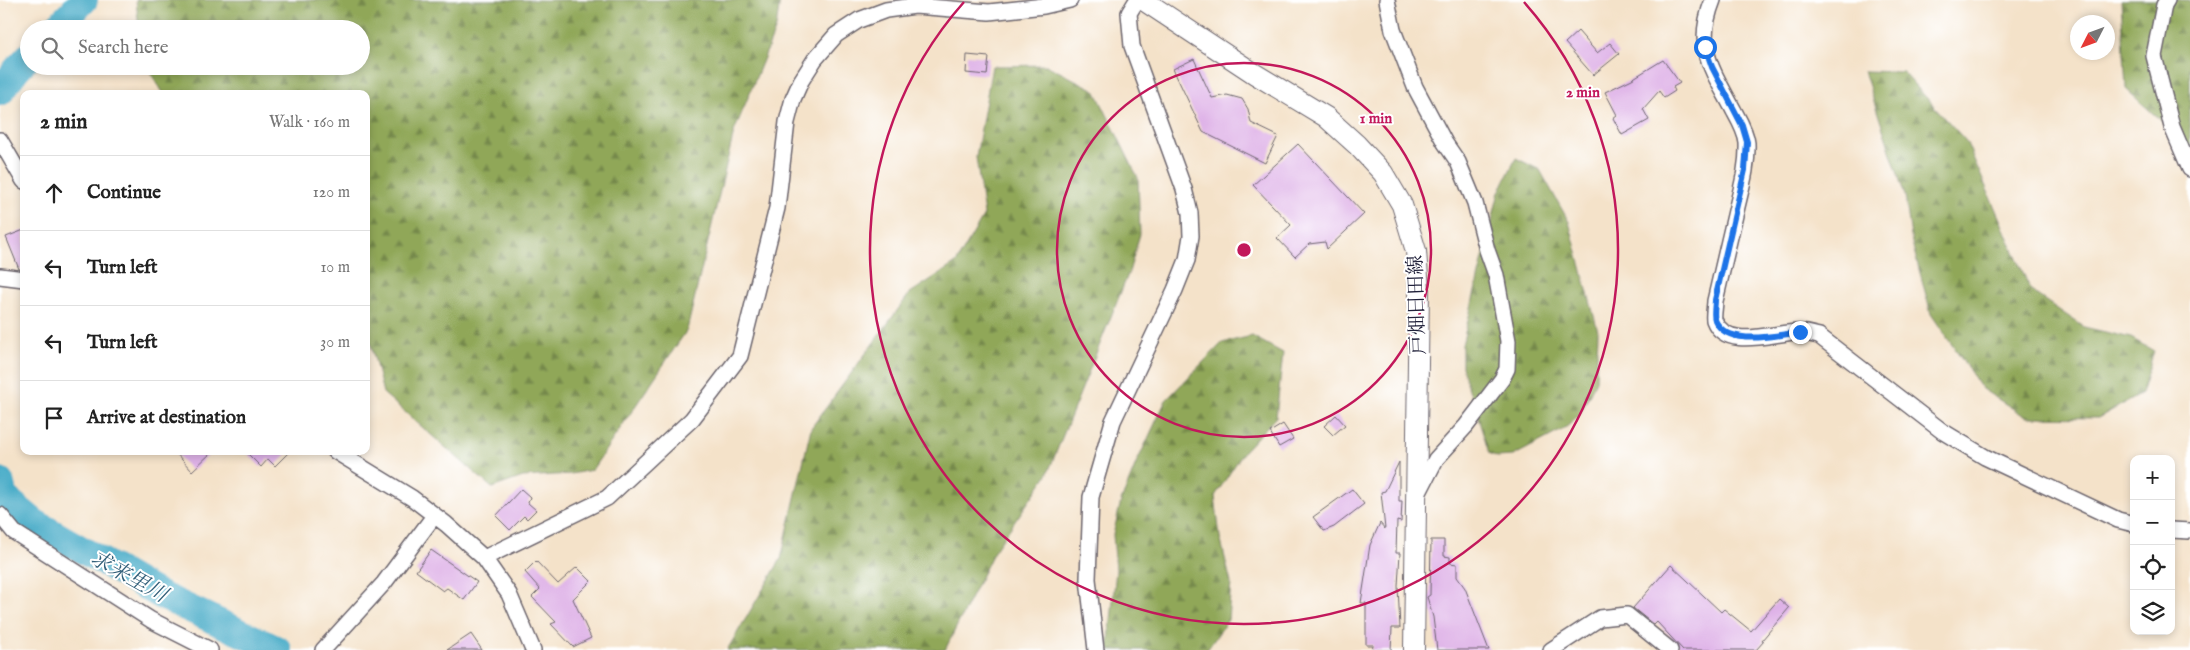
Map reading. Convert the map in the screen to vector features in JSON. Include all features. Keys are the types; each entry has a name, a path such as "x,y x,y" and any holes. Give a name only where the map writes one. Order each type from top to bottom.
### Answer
{"main road":[{"name":"戸畑日田線","path":"1143,0 1326,118 1358,145 1383,173 1402,206 1416,251 1419,290 1414,650"}],"street":[{"path":"484,558 607,498 692,418 740,356 777,208 787,122 793,99 801,81 815,59 836,35 859,20 886,10 915,6 989,12 1044,6 1070,0"},
{"path":"1096,650 1088,579 1091,497 1113,421 1175,290 1187,260 1191,236 1190,213 1184,189 1132,46 1129,13 1137,0"},
{"path":"1387,0 1393,30 1415,87 1445,143 1458,162 1476,203 1486,250 1496,275 1508,341 1507,369 1502,379 1466,426 1436,459 1416,498"},
{"path":"1713,0 1706,17 1705,47 1712,67 1742,125 1747,142 1745,170 1715,300 1714,319 1719,327 1733,336 1756,338 1800,332 1819,336 1942,432 1985,457 2118,520 2130,523"},
{"path":"2167,0 2164,5 2154,56 2172,127 2190,169"},
{"path":"0,140 20,175"},
{"path":"0,276 20,278"},
{"path":"342,455 412,498 484,558 509,594 532,650"},
{"path":"0,515 14,532 143,615 210,650"},
{"path":"322,650 384,583 434,516"},
{"path":"2175,530 2190,531"},
{"path":"1551,650 1600,618 1627,615 1670,650"}],"green space":[{"path":"136,0 780,0 776,28 734,132 687,330 592,470 571,474 523,477 492,488 383,393 370,341 370,90 161,90 152,75 370,75 370,20 138,20"},
{"path":"2121,0 2190,0 2190,147 2126,89"},
{"path":"1046,65 1095,90 1138,178 1140,234 1129,272 1047,475 993,553 945,650 727,650 781,559 811,428 910,293 956,263 984,215 976,157 992,66"},
{"path":"1864,71 1903,72 1966,141 2031,291 2084,327 2131,338 2154,351 2141,394 2098,418 2026,417 1982,389 1931,314 1912,243 1905,196"},
{"path":"1516,158 1540,170 1569,222 1598,331 1596,381 1579,416 1564,429 1513,456 1497,457 1489,453 1462,367 1462,345 1499,192"},
{"path":"1252,336 1283,353 1276,417 1244,451 1215,496 1220,537 1231,583 1228,620 1207,650 1108,650 1116,570 1113,535 1121,501 1136,464 1166,400 1222,343"}],"building":[{"path":"1578,31 1597,53 1610,43 1619,54 1593,75 1565,43"},
{"path":"967,55 989,57 987,75 966,73"},
{"path":"1194,59 1212,98 1227,95 1242,99 1248,109 1251,123 1278,136 1265,163 1203,132 1173,69"},
{"path":"1663,60 1680,83 1673,87 1675,91 1664,98 1659,91 1643,109 1649,120 1622,135 1613,118 1617,115 1605,92 1632,79"},
{"path":"1298,144 1364,214 1327,249 1325,242 1309,244 1295,257 1277,238 1291,225 1253,185"},
{"path":"20,232 20,269 19,269 6,237"},
{"path":"1336,415 1345,425 1333,435 1324,426"},
{"path":"1283,424 1293,439 1279,447 1270,432"},
{"path":"178,455 209,455 192,471"},
{"path":"249,455 286,455 275,466 268,459 261,467"},
{"path":"1399,462 1399,501 1402,501 1401,522 1397,521 1396,553 1400,553 1398,586 1400,628 1392,628 1391,650 1372,650 1373,645 1366,645 1366,603 1361,603 1370,545 1380,523 1385,529 1381,492 1385,491"},
{"path":"521,489 530,497 528,503 536,510 527,519 524,516 510,530 496,516"},
{"path":"1352,489 1364,504 1334,527 1324,531 1313,517"},
{"path":"1431,540 1444,540 1444,556 1450,557 1450,563 1457,564 1457,577 1465,588 1489,650 1437,650 1433,617 1427,597 1430,595"},
{"path":"431,550 477,582 464,600 447,588 443,591 416,571"},
{"path":"536,561 558,584 577,567 591,581 573,599 591,638 573,647 551,624 556,622 532,597 540,589 525,572"},
{"path":"1671,565 1721,612 1724,609 1751,631 1779,599 1789,608 1756,650 1683,650 1657,622 1654,625 1633,608"},
{"path":"471,634 482,650 447,650"}],"waterway":[{"name":"求来里川","path":"65,20 84,0"},
{"name":"求来里川","path":"0,92 20,66"},
{"name":"求来里川","path":"0,481 4,497 34,522 162,596 278,650"}],"route":[{"path":"1705,47 1712,67 1742,125 1747,142 1745,170 1715,300 1714,319 1719,327 1733,336 1756,338 1800,332"}]}
